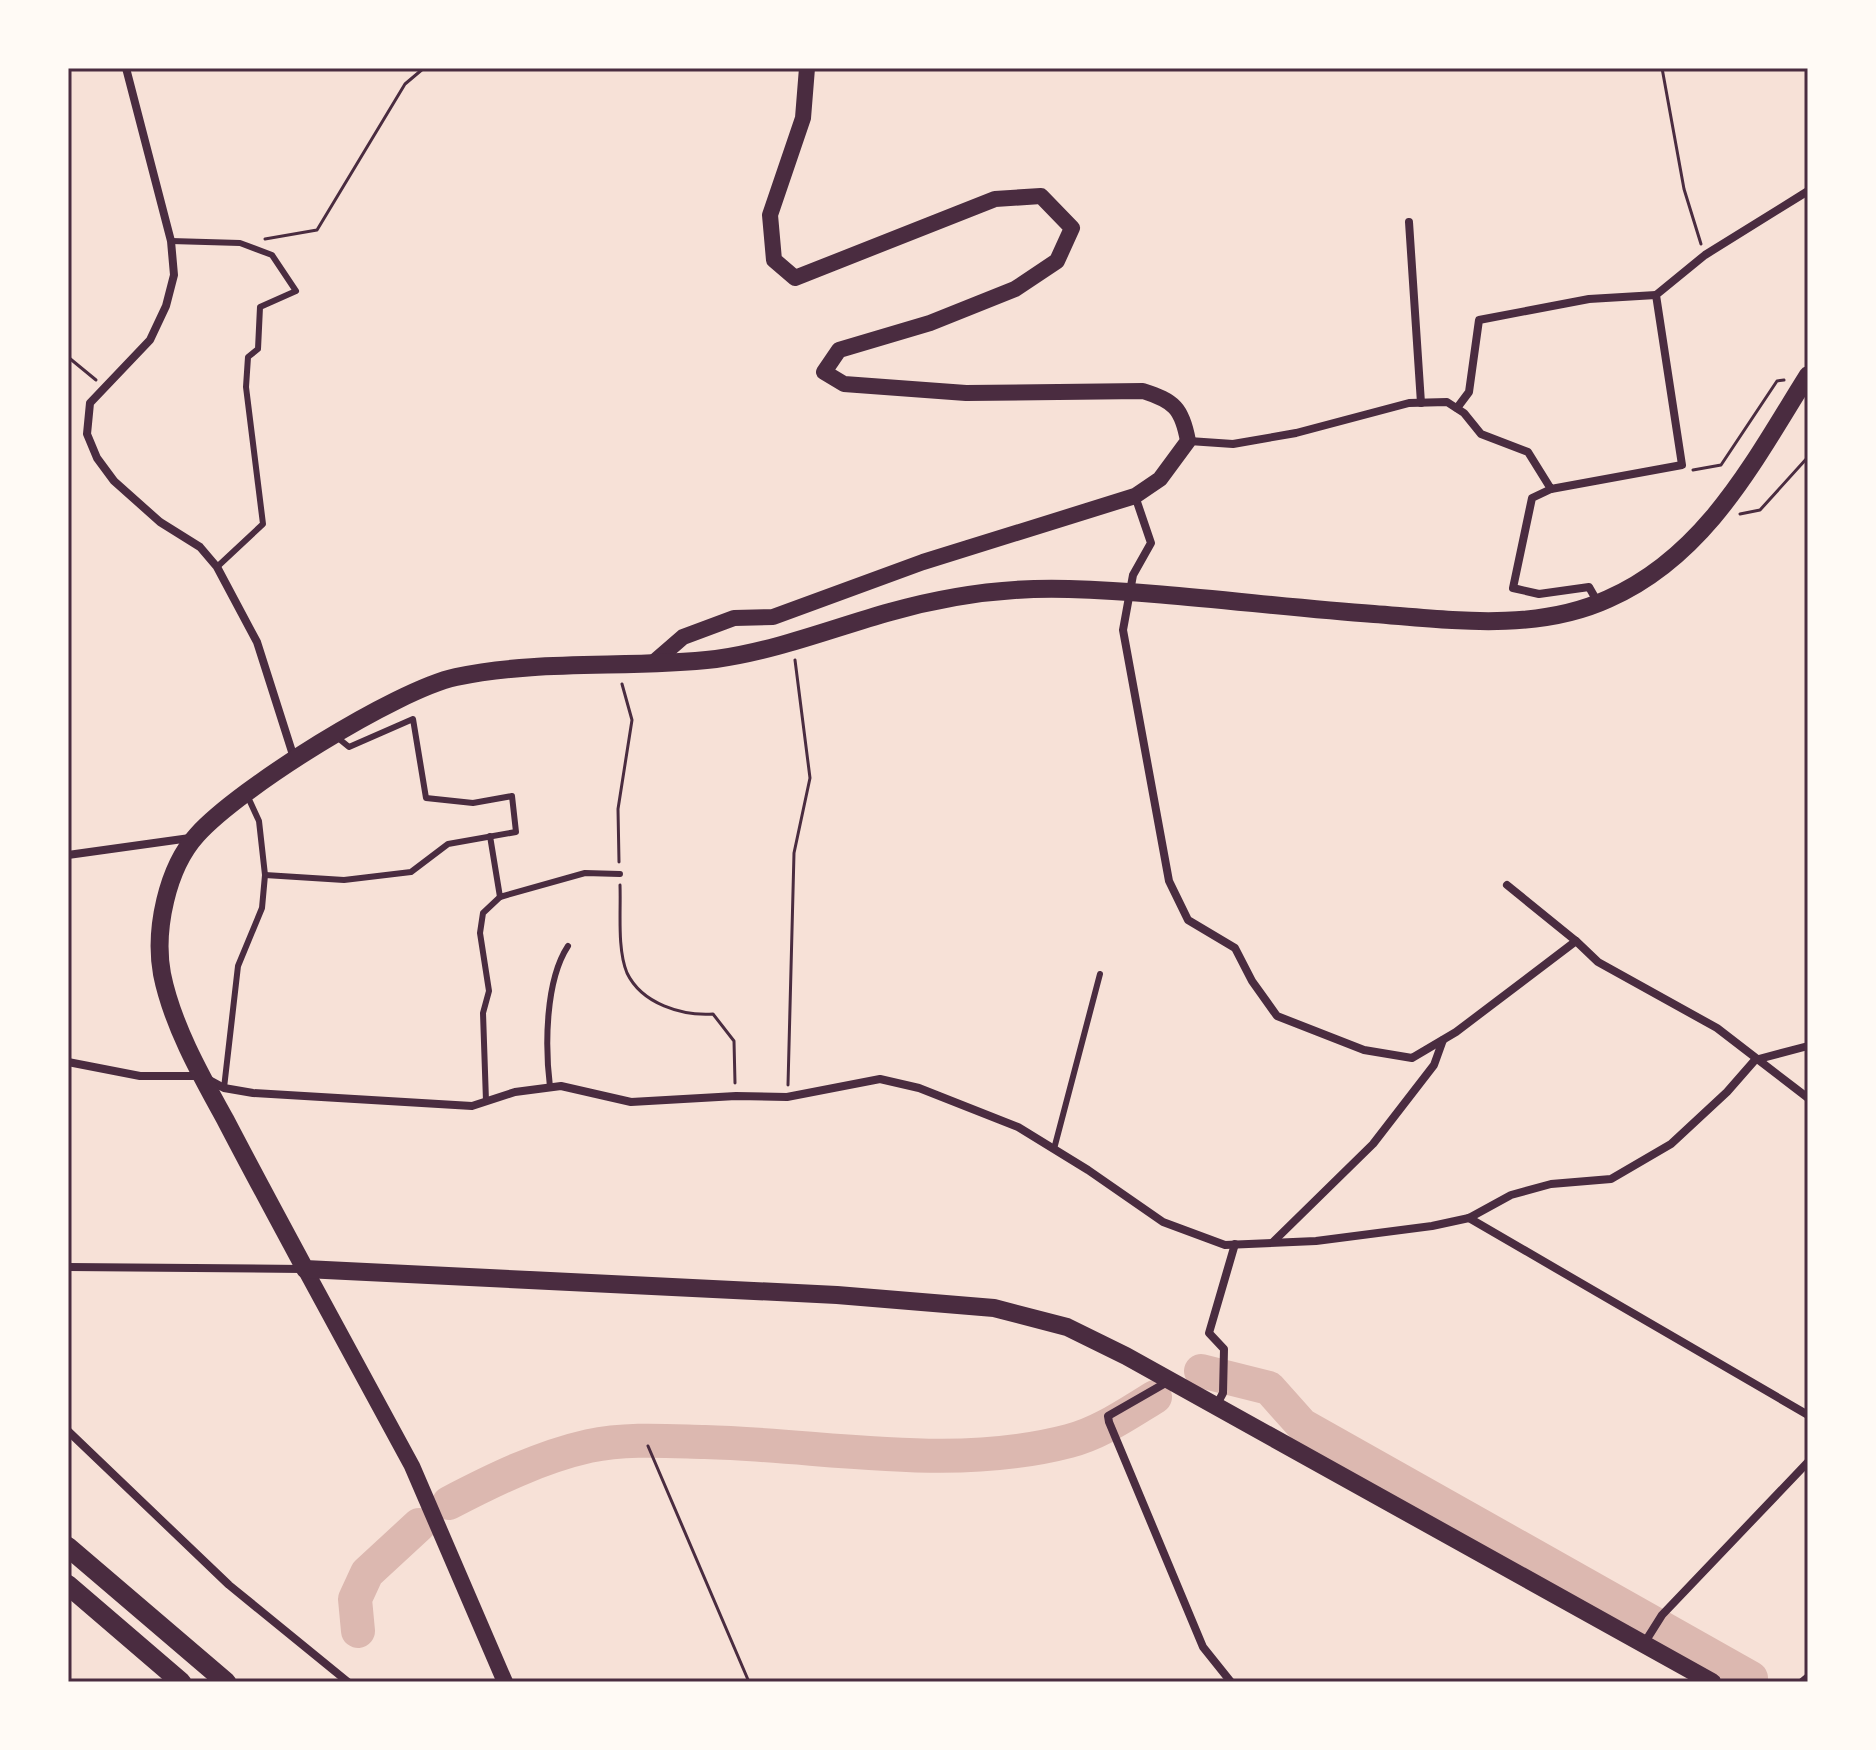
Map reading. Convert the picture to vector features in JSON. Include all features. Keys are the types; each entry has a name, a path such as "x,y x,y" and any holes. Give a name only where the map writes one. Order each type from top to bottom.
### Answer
{"highway":[{"path":"68,1547 226,1682"},
{"path":"68,1585 181,1682"}],"main road":[{"path":"653,663 683,637 734,618 773,617 923,562 1135,496 1160,479 1188,441 1184,422 1171,400 1143,391 966,393 844,384 824,372 839,350 930,323 1015,289 1057,261 1072,228 1041,196 995,199 795,278 774,260 770,215 803,118 807,68"},
{"path":"505,1682 412,1466 202,1076 162,974 162,915 174,877 193,838 295,758 448,679 500,669 653,663 742,655 938,599 1007,590 1077,589 1472,622 1553,617 1598,603 1652,575 1714,519 1808,376"},
{"path":"305,1269 837,1295 994,1308 1067,1327 1169,1380 1220,1400 1649,1635 1712,1682"}],"street":[{"path":"126,68 171,241 174,275 159,323 150,340 90,403 86,417 87,434 97,458 114,481 160,522 200,547 217,567 257,642 295,758"},
{"path":"1457,408 1469,392 1479,320 1589,299 1656,295 1705,255 1808,191"},
{"path":"1409,222 1421,403"},
{"path":"1598,603 1589,587 1539,594 1513,588 1532,498 1551,489 1682,465 1656,295"},
{"path":"1188,441 1233,444 1421,403 1447,402 1457,408 1481,434 1528,452 1551,489"},
{"path":"1135,496 1151,543 1133,575 1123,630 1169,881 1188,920 1235,948 1252,981 1277,1016 1364,1050 1412,1058 1443,1039 1576,941"},
{"path":"68,855 193,838"},
{"path":"1507,885 1598,962 1717,1028 1808,1098"},
{"path":"1273,1243 1373,1144 1434,1065 1443,1039"},
{"path":"68,1062 140,1076 202,1076 224,1088 307,1099 378,1099 472,1106 515,1092 561,1086 631,1102 736,1096 787,1097 880,1079 919,1088 1018,1127 1163,1222 1225,1245 1386,1233 1469,1218 1511,1195 1551,1184 1611,1179 1671,1144 1755,1060 1808,1046"},
{"path":"1469,1218 1808,1415"},
{"path":"1220,1400 1224,1349 1209,1333 1235,1244"},
{"path":"68,1267 305,1269"},
{"path":"1169,1380 1108,1416 1203,1647 1231,1682"},
{"path":"68,1431 229,1585 348,1682"},
{"path":"1649,1635 1662,1615 1808,1462"},
{"path":"1802,1682 1808,1677"}],"lane":[{"path":"171,241 240,243 272,255 296,291 260,307 258,349 248,357 246,387 263,524 217,567"},
{"path":"265,875 344,880 411,872 448,844 516,832 512,796 473,803 426,798 413,719 349,747 335,736"},
{"path":"224,1088 238,966 262,908 265,875 259,821 247,795"},
{"path":"490,836 500,897"},
{"path":"486,1101 483,1013 489,991 480,933 483,913 500,897 585,873 620,874"},
{"path":"550,1087 545,1052 560,959 568,946"},
{"path":"1054,1149 1100,974"}],"path":[{"path":"240,243 317,230 405,84 424,68"},
{"path":"1662,68 1684,189 1705,255"},
{"path":"68,357 106,388"},
{"path":"1682,465 1696,472 1721,465 1777,381 1808,376"},
{"path":"1714,519 1760,510 1808,457"},
{"path":"787,1097 794,853 810,778 795,659"},
{"path":"617,665 632,720 618,809 627,973 650,997 675,1012 713,1014 734,1041 736,1096"},
{"path":"648,1446 749,1682"}],"waterway":[{"path":"1201,1371 1269,1388 1302,1425 1751,1678"},
{"path":"449,1503 535,1463 603,1443 676,1441 888,1454 979,1455 1024,1450 1080,1438 1155,1397"},
{"path":"358,1631 355,1599 367,1573 419,1525"}]}
